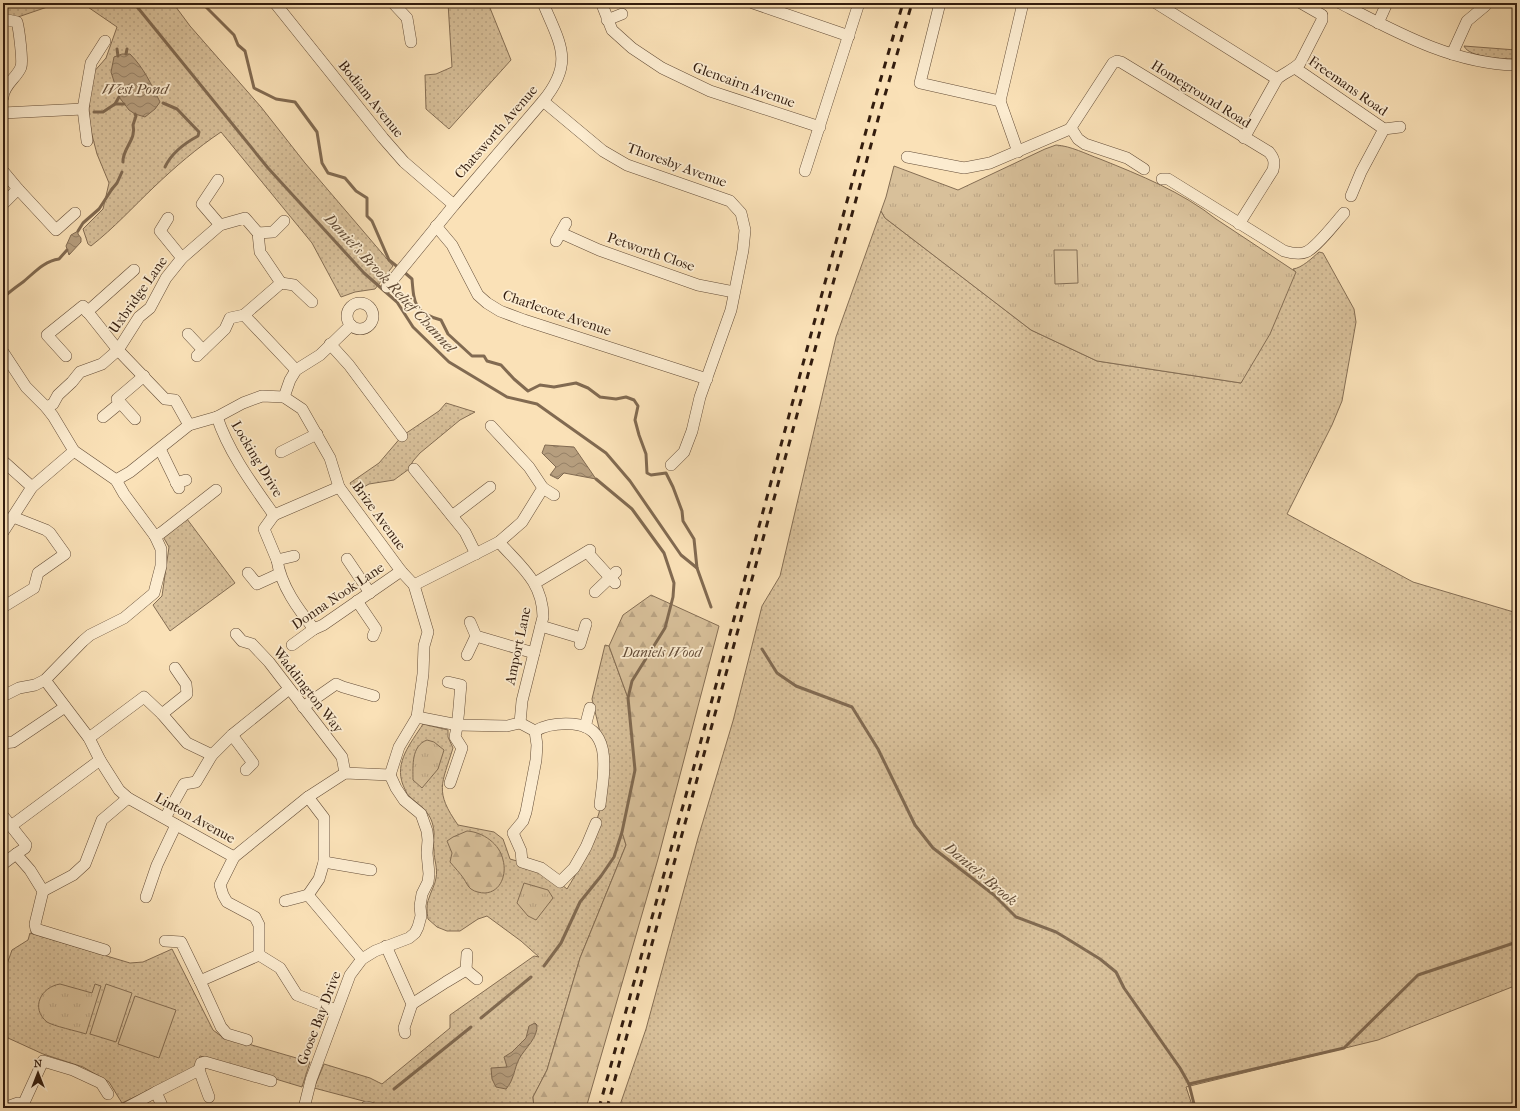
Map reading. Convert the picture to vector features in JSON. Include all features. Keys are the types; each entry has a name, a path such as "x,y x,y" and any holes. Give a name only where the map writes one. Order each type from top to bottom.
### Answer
{"street":[{"name":"Bodiam Avenue","path":"275,3 404,162 454,205"},
{"path":"393,3 407,18 410,42"},
{"name":"Chatsworth Avenue","path":"387,287 436,226 551,92 559,77 562,60 561,45 543,3"},
{"path":"753,3 849,36"},
{"path":"805,171 859,3"},
{"path":"940,3 920,83 1000,101"},
{"path":"1018,152 1000,101 1023,3"},
{"path":"1156,3 1277,79"},
{"path":"1244,138 1277,79 1296,68 1300,63 1323,18 1322,15 1301,3"},
{"path":"1340,3 1413,39 1452,54 1480,62 1502,65 1517,65"},
{"path":"1378,23 1387,3"},
{"name":"Glencairn Avenue","path":"603,7 612,30 632,48 662,68 710,91 820,127"},
{"path":"1452,54 1466,21 1482,13"},
{"path":"607,20 622,14"},
{"path":"3,19 17,22 20,34 22,66 4,91 3,97"},
{"path":"87,141 83,109 91,63 105,41"},
{"name":"Homeground Road","path":"1071,128 1114,63 1116,61 1121,62 1269,152 1274,161 1273,170 1239,224"},
{"name":"Freemans Road","path":"1296,68 1384,130 1400,127"},
{"name":"Thoresby Avenue","path":"543,101 603,151 627,165 730,201 741,214 745,230 743,250 731,310 700,397 692,431 684,452 671,465"},
{"path":"3,113 83,109"},
{"path":"907,157 964,168 990,163 1071,128 1078,139 1085,144 1137,159 1144,169"},
{"name":"Freemans Road","path":"1349,196 1384,130"},
{"path":"3,171 56,230 75,212"},
{"path":"1162,179 1168,179 1284,251 1295,254 1307,252 1323,237 1344,213"},
{"path":"218,180 202,204 220,225"},
{"path":"3,204 18,189"},
{"name":"Uxbridge Lane","path":"168,218 157,233 182,258"},
{"name":"Uxbridge Lane","path":"46,407 53,404 58,396 80,372 102,364 118,350 139,317 150,308 166,278 182,258 220,225 245,218 258,233"},
{"path":"284,221 273,232 258,233 260,252 281,283 294,285 312,302"},
{"name":"Charlecote Avenue","path":"436,226 452,245 478,295 500,311 707,379"},
{"name":"Petworth Close","path":"561,232 600,250 698,285 734,292"},
{"path":"87,312 134,270"},
{"path":"188,334 205,350 225,329 230,318 244,315 281,283"},
{"path":"354,304 373,304 371,311 372,318 369,325 362,328 351,325 348,322 347,314 350,307 354,304"},
{"path":"66,356 47,335 83,306 118,350 165,399 175,400 189,425"},
{"path":"244,315 296,370"},
{"path":"116,480 130,472 189,425 217,417 243,403 262,396 284,397 290,380 296,370 320,355 351,325"},
{"path":"330,344 349,365 402,436"},
{"path":"3,353 26,387 46,407 64,432 74,451 116,480 124,494 155,536 161,549 161,566 154,593 124,618 83,640 45,680 35,685 19,688 3,696"},
{"path":"135,419 117,399 144,376"},
{"name":"Brize Avenue","path":"284,397 302,409 330,458 339,488 401,571 414,585 428,632 424,646 423,674 417,717 400,747 390,775"},
{"path":"103,417 120,403"},
{"name":"Locking Drive","path":"217,417 221,430 247,477 274,515"},
{"path":"491,426 528,467 543,488 554,495"},
{"path":"281,452 317,434"},
{"path":"160,449 180,484"},
{"path":"3,532 32,488 74,451"},
{"path":"3,460 32,488"},
{"path":"414,469 465,532 476,554"},
{"path":"452,516 490,487"},
{"path":"314,629 299,610 279,574 277,560 264,529 274,515 339,488"},
{"path":"414,585 498,542 522,522 543,488"},
{"path":"155,536 161,533 216,490"},
{"path":"3,607 34,588 38,573 65,554 50,533 46,530 13,517"},
{"name":"Amport Lane","path":"498,542 535,583 543,605 543,617 522,701 520,723"},
{"path":"535,583 589,551 613,577 595,592"},
{"path":"277,560 294,556"},
{"path":"347,559 370,593"},
{"name":"Donna Nook Lane","path":"292,645 401,571"},
{"path":"248,572 256,588 279,574"},
{"path":"357,601 376,629 373,636"},
{"path":"467,655 476,636 470,622"},
{"path":"541,626 581,641 586,624"},
{"name":"Waddington Way","path":"236,634 242,641 252,644 269,662 342,757 345,773"},
{"path":"476,636 534,653"},
{"path":"162,714 188,694 186,684 175,668"},
{"name":"Linton Avenue","path":"45,680 89,738 100,760 119,790 128,798 234,857 308,797 345,773"},
{"path":"448,682 462,685 456,737 462,748 450,783"},
{"path":"303,707 336,684 374,696"},
{"path":"165,818 184,784 196,782 212,755 232,734 289,689"},
{"path":"89,738 144,697 162,714 187,744 212,755"},
{"path":"3,743 14,742 65,707"},
{"path":"585,727 590,708"},
{"path":"417,717 458,725 507,726 520,723 535,731"},
{"path":"535,731 544,726 563,723 580,724 595,733 604,752 604,771 600,805"},
{"path":"535,731 537,746 533,781 525,816 513,833 521,852 522,862 541,868 560,882 574,868 586,848 596,823"},
{"path":"232,734 253,763 246,770"},
{"path":"11,826 100,760"},
{"path":"345,773 390,775"},
{"name":"Goose Bay Drive","path":"304,1108 311,1080 350,975 362,959 386,946 409,938 415,934 421,916 420,906 422,894 430,874 426,853 428,840 427,831 420,814 404,800 390,775"},
{"path":"285,901 308,895 319,879 324,862 324,818 308,797"},
{"path":"43,891 73,875 85,864 102,820 128,798"},
{"path":"3,816 26,845 25,848 3,864"},
{"path":"146,897 157,865 176,825"},
{"path":"16,854 30,870 43,891 35,924 36,928 105,950"},
{"path":"234,857 220,885 227,902 254,917 259,925 260,955"},
{"path":"324,862 371,870"},
{"path":"308,895 362,959"},
{"path":"165,941 181,942 221,1027 227,1034 247,1040"},
{"path":"386,946 412,1004"},
{"path":"466,970 467,954"},
{"path":"200,981 260,955"},
{"path":"260,955 280,968 297,995 336,1010"},
{"path":"405,1034 404,1028 412,1004 466,970"},
{"path":"466,970 477,979"},
{"path":"4,1108 18,1103 22,1107 43,1061 73,1070 101,1083 108,1094"},
{"path":"209,1097 199,1070 201,1063 205,1062 271,1081"},
{"path":"126,1108 199,1070"},
{"path":"156,1092 163,1108"}],"green space":[{"path":"3,3 59,3 18,17 12,17 3,15"},
{"path":"82,3 173,3 190,26 261,107 305,163 393,266 375,289 355,292 341,297 312,243 221,132 178,165 116,225 91,246 88,244 83,229 103,209 109,183 97,154 89,117 92,74 106,58 117,27"},
{"path":"448,3 488,3 511,60 449,129 426,109 425,75 436,74 452,67"},
{"path":"1517,43 1517,59 1488,57 1473,53 1467,50 1464,46 1516,50 1515,47"},
{"path":"1056,145 1073,149 1100,159 1175,192 1203,209 1296,272 1270,334 1241,383 1097,361 1031,330 885,218 881,211 894,166 958,190"},
{"path":"881,211 885,218 1031,330 1097,361 1241,383 1295,272 1293,269 1303,265 1319,252 1323,253 1354,309 1356,322 1342,401 1332,425 1287,514 1413,582 1517,613 1517,985 1378,1040 1186,1087 1193,1108 619,1108 646,1029 698,838 733,721 762,606 780,576 836,337"},
{"path":"1054,250 1077,250 1078,283 1055,284"},
{"path":"446,403 475,412 460,420 420,453 413,461 409,469 394,480 369,484 355,492 350,483 379,463 402,436 439,411"},
{"path":"184,515 235,583 170,631 153,605 162,596 169,547 161,533"},
{"name":"Daniels Wood","path":"651,595 719,626 658,859 586,1108 534,1108 533,1097 547,1070 580,958 626,845 622,832 635,770 628,698 609,646 623,615"},
{"path":"605,645 609,646 628,698 635,770 622,832 626,845 580,958 547,1070 533,1097 534,1108 395,1108 314,1088 324,1064 370,1078 382,1084 450,1028 450,1015 534,956 539,957 521,941 487,916 478,919 460,931 447,931 437,927 428,919 427,903 435,883 436,874 433,825 426,811 406,792 401,777 402,761 405,753 423,724 448,730 448,737 453,748 443,779 442,787 446,804 458,825 494,832 503,839 510,859 541,868 567,889 582,864 599,813 608,765 592,699"},
{"path":"427,740 434,742 444,750 438,769 422,788 413,780 413,763 418,747"},
{"path":"467,831 485,836 495,844 501,854 504,865 502,881 499,886 491,892 482,893 471,889 450,862 452,853 447,841"},
{"path":"524,883 548,890 553,898 536,920 528,916 517,903"},
{"path":"30,933 130,963 143,962 172,949 213,1030 221,1036 310,1062 302,1087 200,1056 196,1068 122,1103 109,1082 83,1067 43,1054 8,1038 3,1028 3,966 6,967 12,950 28,940"},
{"path":"60,984 92,993 95,984 101,986 86,1034 50,1024 39,1011 40,999 43,994 53,986"},
{"path":"106,984 132,993 116,1042 90,1034"},
{"path":"135,996 176,1010 159,1058 118,1044"}],"water":[{"name":"West Pond","path":"122,54 130,54 139,65 147,76 160,102 155,109 145,117 135,114 129,110 119,97 111,72 114,57"},
{"path":"78,231 81,242 69,255 66,246 71,235"},
{"path":"545,445 574,447 596,479 564,473 558,479 550,475 556,467 542,453"},
{"path":"535,1023 537,1025 537,1030 531,1043 519,1059 509,1086 506,1089 496,1087 492,1079 491,1068 507,1067 504,1057 512,1052 526,1038 529,1026"}],"waterway":[{"name":"Daniel's Brook Relief Channel","path":"134,3 268,168 364,273 397,302 413,327 449,362 507,397 537,404 606,453 630,481 681,555 697,568"},
{"name":"Daniel's Brook","path":"202,3 234,35 238,45 245,51 254,88 276,99 295,102 317,132 322,163 328,173 345,178 356,191 367,198 367,216 372,221 389,260 399,268"},
{"path":"117,49 118,56"},
{"path":"126,54 127,49"},
{"path":"115,104 119,97"},
{"path":"163,103 177,109 199,132 198,136 183,145 175,153 165,167"},
{"path":"94,112 103,112 115,104 124,104"},
{"path":"123,162 123,157 133,135 135,114"},
{"path":"112,189 117,183 122,172"},
{"path":"78,231 83,223 99,209 112,189"},
{"path":"3,298 35,271 49,262 59,259 67,250"},
{"name":"Daniel's Brook","path":"404,272 412,279 415,302 421,311 441,320 448,334 472,356 484,356 487,361 501,365 528,391 540,385 554,387 576,383 588,388 600,397 616,399 626,397 634,400 638,406 635,420 646,454 647,473 651,475 666,473 673,487 682,511 683,521 694,539 697,568 711,607"},
{"path":"544,966 561,943 580,902 614,857 622,832 635,770 628,698 632,681 665,628 673,597 674,583 664,553 632,509 596,479"},
{"name":"Daniel's Brook","path":"762,649 777,673 796,686 852,707 878,749 915,825 933,848 994,895 1016,917 1056,932 1100,959 1116,972 1124,988 1180,1068 1189,1084 1195,1108"},
{"path":"1189,1084 1344,1048 1418,975 1517,942"},
{"path":"481,1018 531,977"},
{"path":"394,1089 471,1027"}],"railway":[{"path":"599,1108 696,759 872,109 903,3"},
{"path":"607,1108 880,112 912,3"}]}
